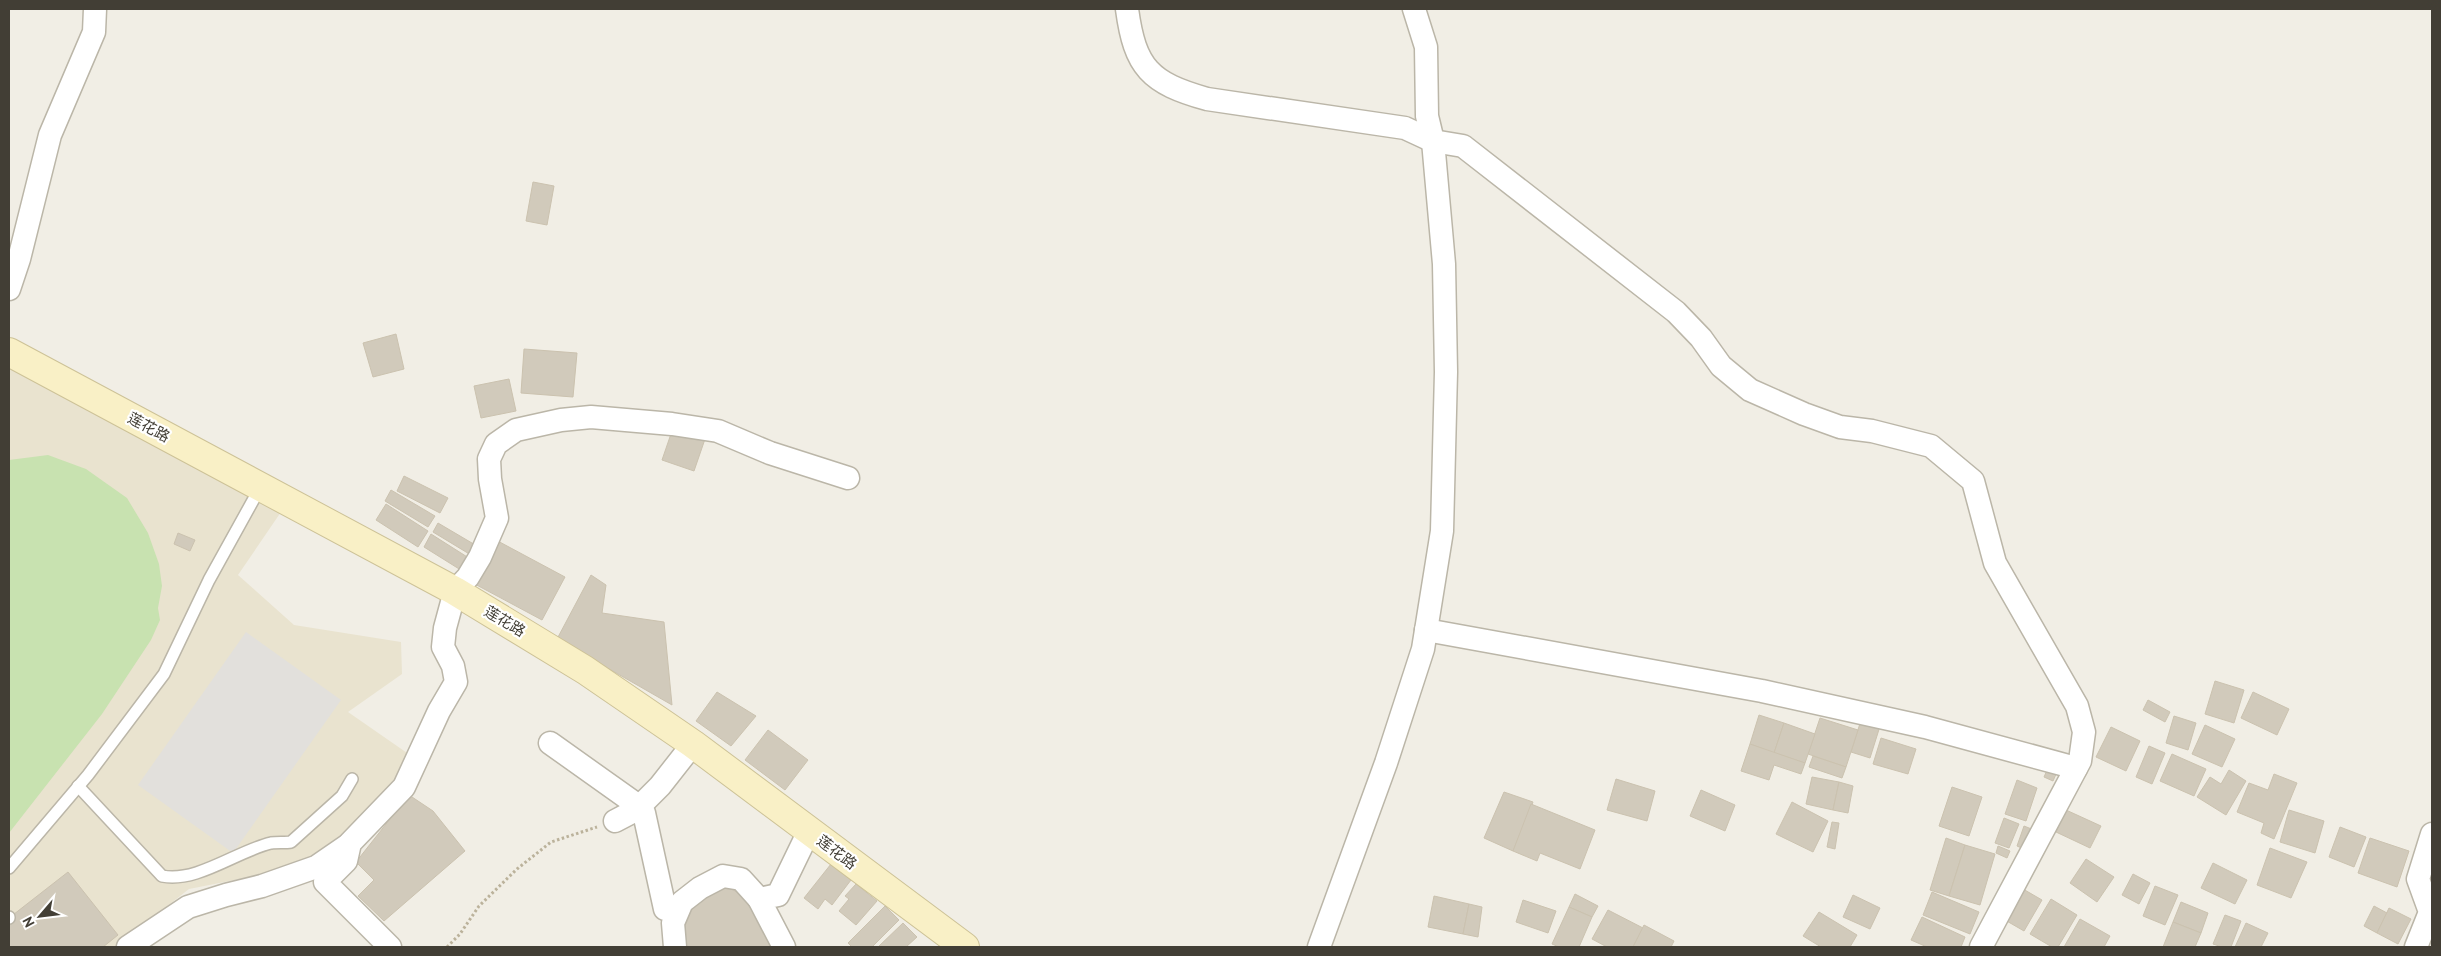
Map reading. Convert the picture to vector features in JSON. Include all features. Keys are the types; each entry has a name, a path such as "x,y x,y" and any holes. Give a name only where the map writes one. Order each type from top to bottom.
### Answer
{"main road":[{"name":"莲花路","path":"9,352 455,591 585,670 693,744 964,947"}],"street":[{"path":"9,289 19,259 50,135 94,32 95,9"},
{"path":"1127,9 1131,33 1141,61 1151,73 1176,90 1207,99 1404,128 1433,141 1463,146 1676,312 1701,338 1721,366 1750,390 1804,414 1840,427 1872,431 1931,446 1973,481 1995,563 2077,706 2084,732 2080,760 1980,947"},
{"path":"1319,947 1386,763 1423,649 1442,531 1446,372 1444,264 1433,141 1427,116 1426,47 1414,9"},
{"path":"128,947 188,908 226,894 262,886 316,867 350,843 404,787 439,711 456,682 454,666 443,647 445,628 455,591 468,577 480,557 497,518 490,479 489,458 496,444 516,430 561,420 591,417 718,430 770,453 848,478"},
{"path":"1426,630 1762,691 1925,727 2076,768"},
{"path":"550,742 640,807 644,813 665,909"},
{"path":"615,821 640,807 660,786 693,744"},
{"path":"759,898 778,895 809,832"},
{"path":"2416,947 2430,912 2429,900 2418,879 2432,834"},
{"path":"350,843 346,861 325,882 390,947"},
{"path":"675,947 673,922 682,902 700,888 723,876 741,879 759,898 784,947"}],"lane":[{"path":"9,868 78,786 164,674 209,580 260,486"},
{"path":"78,786 162,876 174,879 211,868 272,843 291,842 342,796 352,779"}],"path":[{"path":"447,947 460,934 479,906 518,869 552,842 615,821"}],"shaded area":[{"path":"9,367 281,512 238,575 294,625 401,642 402,674 348,712 410,755 393,788 344,836 310,861 255,876 189,889 115,947 9,947"},
{"path":"246,632 341,700 233,853 138,785"}],"green space":[{"path":"48,455 86,469 127,498 148,533 159,564 162,586 158,608 160,620 151,640 102,714 9,833 9,460"}],"building":[{"path":"533,182 554,186 547,225 526,221"},
{"path":"396,334 404,369 373,377 363,343"},
{"path":"524,349 577,353 573,397 521,393"},
{"path":"509,379 516,411 481,418 474,386"},
{"path":"673,428 705,439 694,471 662,460"},
{"path":"404,476 448,498 440,513 397,491"},
{"path":"391,490 435,516 428,527 385,501"},
{"path":"386,504 428,531 418,547 376,520"},
{"path":"438,523 477,546 471,555 433,532"},
{"path":"178,533 195,540 190,551 174,544"},
{"path":"431,534 472,560 464,572 424,547"},
{"path":"494,539 565,577 542,620 471,582"},
{"path":"591,575 606,585 602,613 664,622 672,705 557,639"},
{"path":"2215,681 2244,690 2234,723 2205,714"},
{"path":"717,692 756,716 731,746 696,721"},
{"path":"2253,692 2289,709 2277,735 2241,718"},
{"path":"2148,700 2170,712 2165,722 2143,710"},
{"path":"1759,715 1784,723 1774,753 1750,744"},
{"path":"2174,716 2196,723 2188,750 2166,743"},
{"path":"1862,717 1881,723 1870,758 1851,752"},
{"path":"1820,718 1858,730 1846,767 1808,754"},
{"path":"1784,723 1815,734 1805,763 1774,753"},
{"path":"2205,725 2235,739 2222,767 2192,754"},
{"path":"2111,727 2140,741 2126,771 2096,757"},
{"path":"768,730 808,760 785,790 745,760"},
{"path":"1881,738 1916,749 1908,774 1873,764"},
{"path":"1750,744 1805,763 1801,774 1774,765 1769,780 1741,771"},
{"path":"2149,746 2165,753 2152,784 2136,777"},
{"path":"2172,754 2206,769 2194,796 2160,781"},
{"path":"1813,756 1846,767 1842,778 1809,767"},
{"path":"2048,768 2057,772 2053,781 2044,777"},
{"path":"2229,770 2246,781 2226,815 2197,797 2210,777 2221,784"},
{"path":"2274,774 2297,783 2274,839 2261,833 2264,823 2237,812 2249,783 2268,790"},
{"path":"1812,777 1839,782 1833,810 1806,804"},
{"path":"1616,779 1655,791 1647,821 1607,810"},
{"path":"2017,780 2037,788 2026,821 2005,814"},
{"path":"1839,782 1853,786 1848,813 1833,810"},
{"path":"1952,787 1982,797 1969,836 1939,826"},
{"path":"1701,790 1735,805 1725,831 1690,816"},
{"path":"1504,792 1533,802 1513,851 1484,838"},
{"path":"409,795 433,811 465,851 384,921 358,896 374,880 356,862"},
{"path":"1792,802 1828,821 1813,852 1776,834"},
{"path":"1531,804 1595,830 1580,869 1540,853 1537,861 1513,851"},
{"path":"2066,810 2101,826 2090,848 2056,832"},
{"path":"2289,810 2324,821 2315,853 2280,842"},
{"path":"2004,818 2019,824 2009,848 1995,843"},
{"path":"1832,822 1839,823 1835,849 1827,847"},
{"path":"2024,826 2034,830 2026,850 2017,846"},
{"path":"2340,827 2366,837 2354,867 2329,857"},
{"path":"1946,838 1965,845 1949,896 1930,890"},
{"path":"2370,838 2409,851 2397,887 2358,873"},
{"path":"1965,845 1995,854 1980,905 1949,896"},
{"path":"1998,846 2010,851 2007,858 1996,853"},
{"path":"2270,848 2307,862 2291,898 2257,885"},
{"path":"2086,859 2114,877 2097,902 2070,883"},
{"path":"2213,863 2247,880 2235,904 2201,888"},
{"path":"831,864 851,880 832,905 825,899 818,909 804,898"},
{"path":"68,872 118,935 103,947 9,947 9,918"},
{"path":"2133,874 2150,883 2139,904 2122,895"},
{"path":"725,884 755,905 776,947 682,947 679,930 688,906"},
{"path":"856,884 877,901 856,925 839,911 849,899 845,896"},
{"path":"2155,886 2178,895 2165,925 2143,916"},
{"path":"2023,889 2042,900 2024,931 2005,920"},
{"path":"1932,892 1979,912 1970,934 1923,915"},
{"path":"1575,894 1598,906 1592,917 1569,907"},
{"path":"1853,895 1880,908 1870,929 1843,917"},
{"path":"1434,896 1469,904 1463,934 1428,927"},
{"path":"2051,899 2077,915 2058,947 2052,947 2030,934"},
{"path":"1523,900 1556,911 1548,933 1516,922"},
{"path":"2181,902 2208,913 2201,933 2173,922"},
{"path":"1469,904 1482,907 1478,937 1463,934"},
{"path":"885,906 899,920 872,947 852,947 848,943"},
{"path":"2374,906 2387,913 2377,933 2364,926"},
{"path":"1569,907 1592,917 1579,947 1559,947 1552,944"},
{"path":"2389,908 2411,919 2398,944 2377,933"},
{"path":"1608,910 1643,928 1633,947 1607,947 1592,939"},
{"path":"1819,912 1857,935 1850,947 1821,947 1803,936"},
{"path":"2225,915 2241,921 2231,947 2213,944"},
{"path":"1922,917 1965,937 1961,947 1927,947 1911,940"},
{"path":"2080,919 2110,936 2104,947 2064,947"},
{"path":"2173,922 2201,933 2195,947 2163,947"},
{"path":"903,923 917,937 906,947 878,947"},
{"path":"2246,923 2268,933 2261,947 2235,947"},
{"path":"1644,925 1674,941 1671,947 1633,947"}]}
